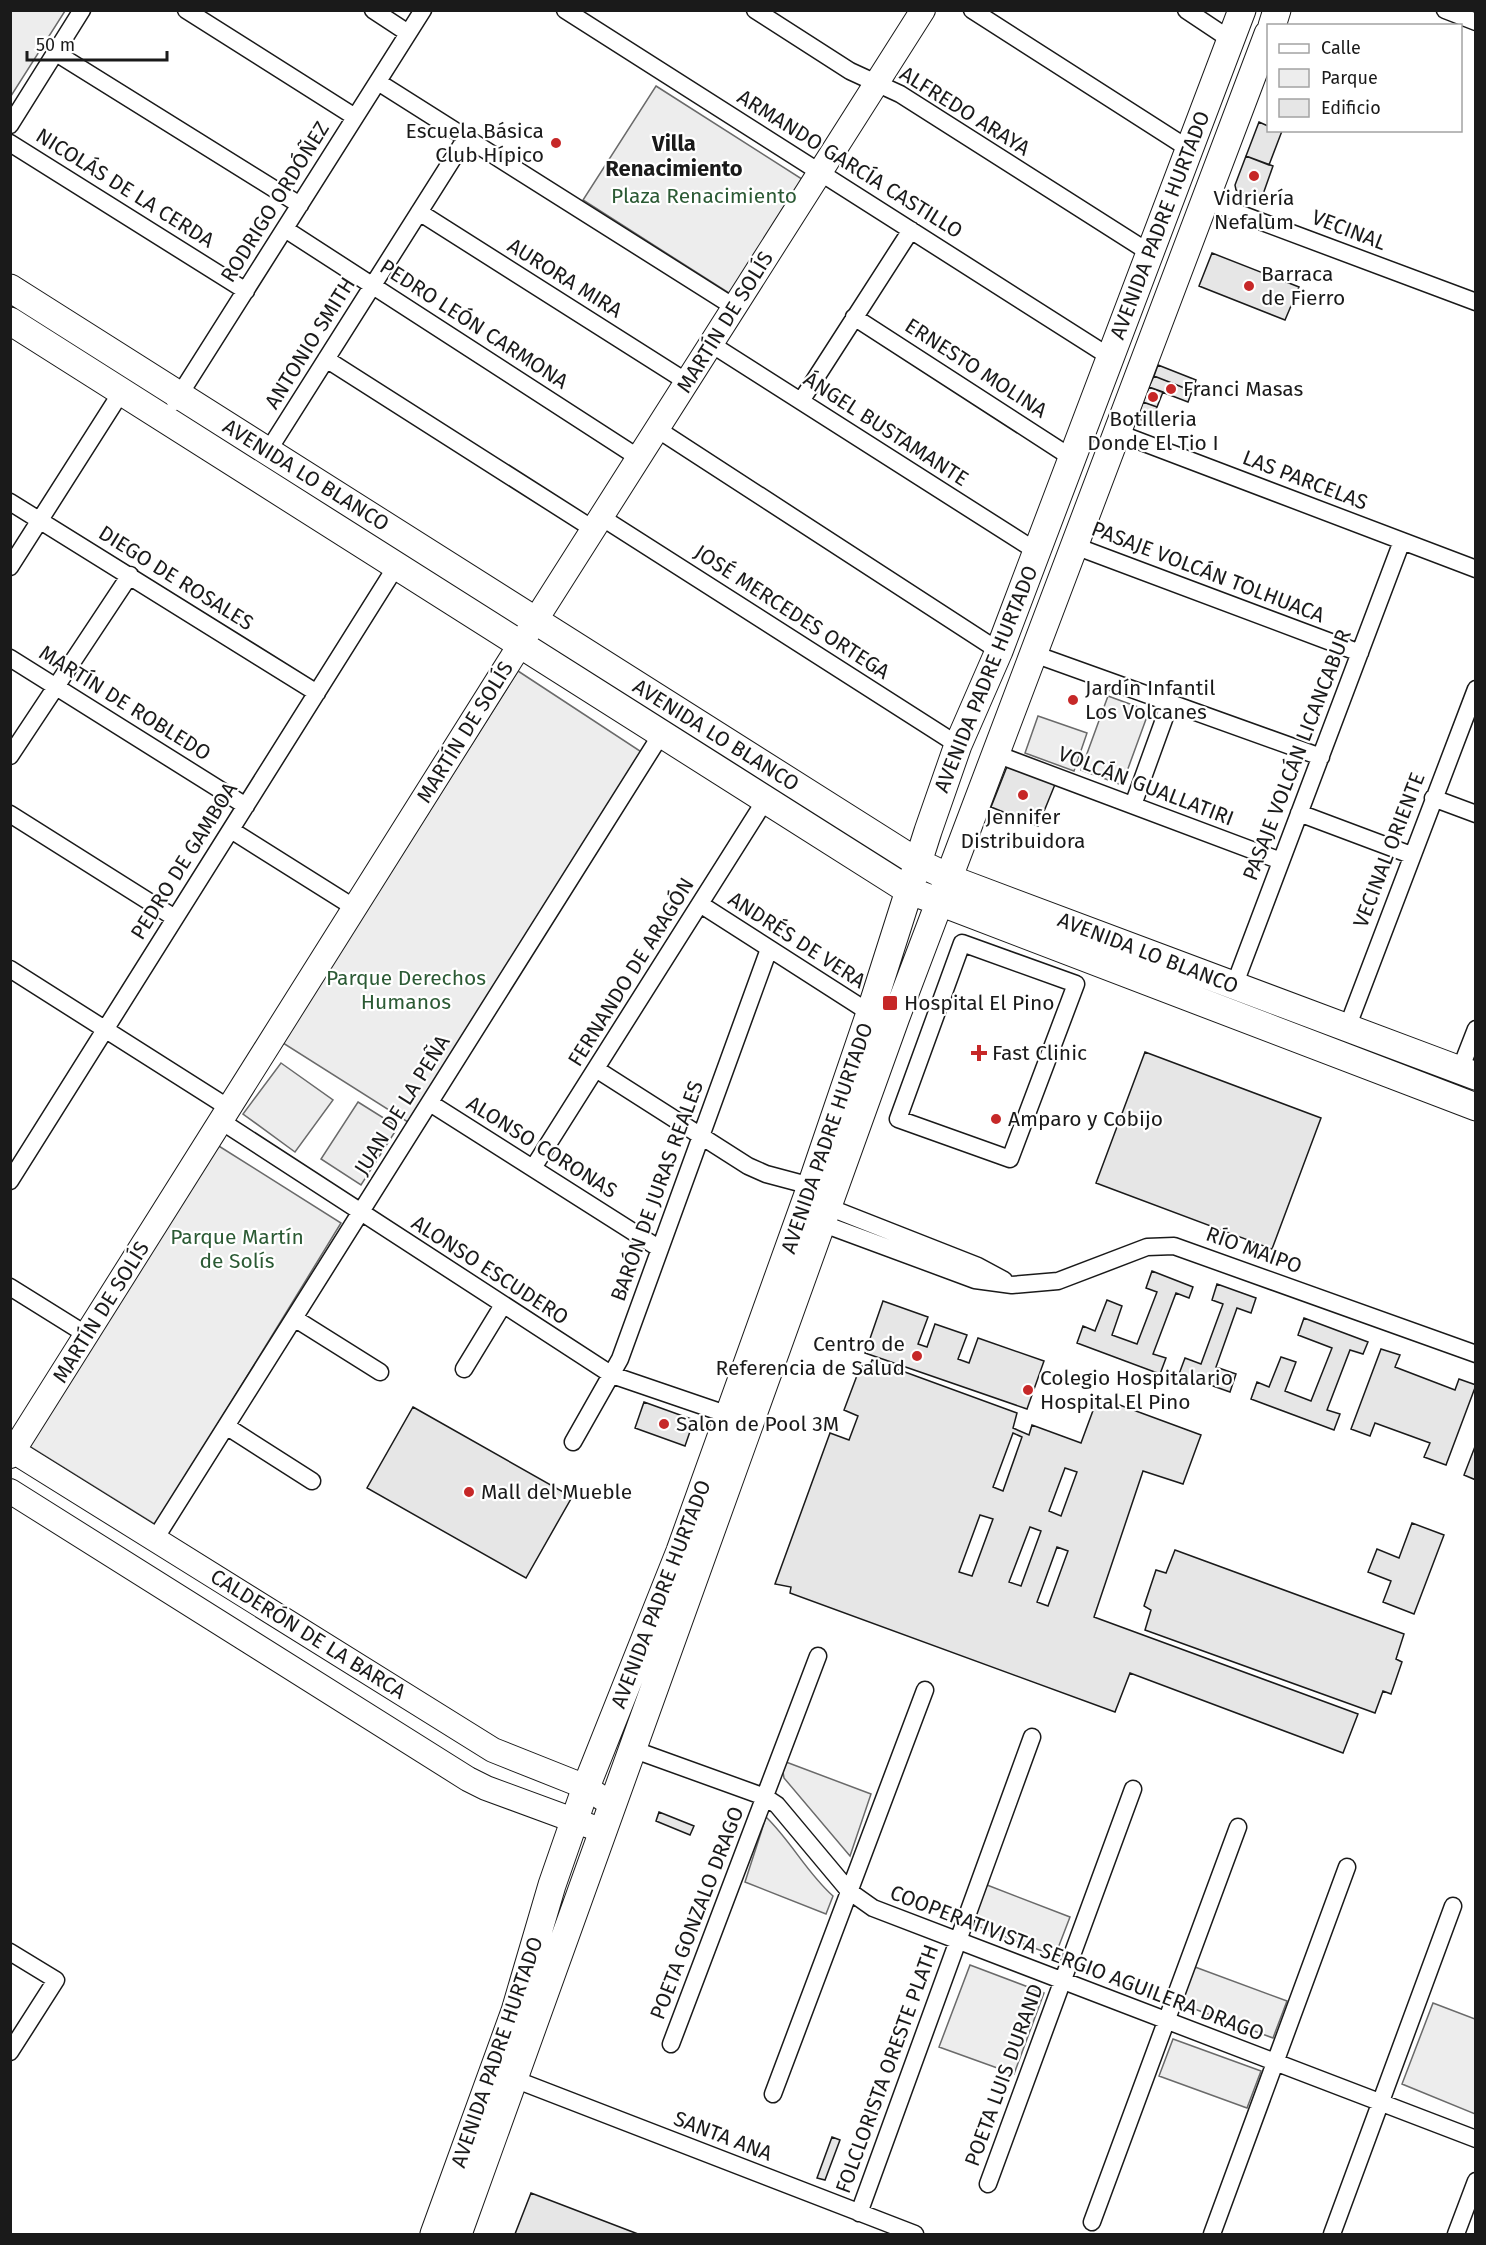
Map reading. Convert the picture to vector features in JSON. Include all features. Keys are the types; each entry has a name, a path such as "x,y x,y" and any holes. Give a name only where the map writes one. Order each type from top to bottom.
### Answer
{"main road":[{"name":"AVENIDA PADRE HURTADO","path":"458,2235 633,1749 741,1416 811,1186 870,1013 917,862 958,745 999,651 1242,10"},
{"name":"AVENIDA PADRE HURTADO","path":"434,2235 515,2011 585,1787 824,1215 896,1017 1267,39"},
{"name":"AVENIDA LO BLANCO","path":"10,288 917,862 945,891 1476,1107"},
{"name":"AVENIDA LO BLANCO","path":"10,321 908,890 945,891 1234,986 1468,1073"}],"street":[{"path":"10,125 82,10"},
{"path":"186,10 355,117"},
{"path":"373,10 408,33"},
{"name":"RODRIGO ORDÓÑEZ","path":"165,418 423,10"},
{"name":"ARMANDO GARCÍA CASTILLO","path":"565,10 1110,357"},
{"name":"ALFREDO ARAYA","path":"755,10 850,71 900,94 1150,253"},
{"name":"MARTÍN DE SOLÍS","path":"12,1452 923,10"},
{"path":"972,10 1189,149"},
{"path":"1186,10 1231,40"},
{"path":"1445,10 1476,22"},
{"path":"56,53 300,205"},
{"path":"378,82 735,307"},
{"name":"ANTONIO SMITH","path":"268,451 466,138"},
{"name":"NICOLÁS DE LA CERDA","path":"10,143 246,291"},
{"name":"VECINAL","path":"1206,201 1476,302"},
{"name":"AURORA MIRA","path":"419,212 687,382"},
{"name":"PEDRO LEÓN CARMONA","path":"285,229 639,458"},
{"path":"801,401 911,230"},
{"name":"ERNESTO MOLINA","path":"855,317 1072,458"},
{"name":"ÁNGEL BUSTAMANTE","path":"711,344 1036,552"},
{"name":"JOSÉ MERCEDES ORTEGA","path":"326,359 958,745"},
{"path":"10,567 122,392"},
{"path":"657,429 999,651"},
{"name":"LAS PARCELAS","path":"1118,433 1476,569"},
{"name":"DIEGO DE ROSALES","path":"10,501 316,693"},
{"name":"PASAJE VOLCÁN LICANCABUR","path":"1234,986 1402,541"},
{"name":"PASAJE VOLCÁN TOLHUACA","path":"1075,546 1360,653"},
{"name":"PEDRO DE GAMBOA","path":"10,1181 397,565"},
{"path":"10,756 130,575"},
{"path":"1034,654 1321,757"},
{"name":"MARTÍN DE ROBLEDO","path":"10,658 246,806"},
{"name":"VECINAL ORIENTE","path":"1347,1028 1476,689"},
{"path":"1133,805 1170,703"},
{"name":"JUAN DE LA PEÑA","path":"155,1539 662,733"},
{"name":"VOLCÁN GUALLATIRI","path":"996,754 1281,861"},
{"path":"1433,798 1476,814"},
{"name":"FERNANDO DE ARAGÓN","path":"533,1168 766,799"},
{"path":"1299,813 1411,855"},
{"path":"10,814 176,918"},
{"path":"231,830 355,908"},
{"name":"ANDRÉS DE VERA","path":"700,904 870,1013"},
{"path":"962,943 1076,984 1010,1160 898,1119 962,943"},
{"name":"BARÓN DE JURAS REALES","path":"573,1442 620,1359 769,949"},
{"name":"ALONSO ESCUDERO","path":"10,969 106,1029 361,1212 612,1376 741,1416"},
{"path":"1468,1073 1476,1029"},
{"path":"596,1069 756,1170 811,1186"},
{"name":"ALONSO CORONAS","path":"430,1103 660,1249"},
{"name":"RÍO MAIPO","path":"824,1215 975,1280 1012,1285 1058,1281 1148,1247 1174,1246 1476,1354"},
{"path":"10,1287 87,1335"},
{"path":"464,1370 503,1305"},
{"path":"294,1318 380,1372"},
{"path":"226,1426 312,1481"},
{"name":"CALDERÓN DE LA BARCA","path":"12,1452 470,1735 506,1756 585,1787 612,1805"},
{"name":"CALDERÓN DE LA BARCA","path":"10,1491 486,1788 603,1831"},
{"name":"POETA GONZALO DRAGO","path":"671,2044 818,1656"},
{"path":"773,2094 925,1690"},
{"path":"453,1769 451,1750 458,1741 470,1735"},
{"name":"FOLCLORISTA ORESTE PLATH","path":"859,2212 1032,1737"},
{"name":"COOPERATIVISTA SERGIO AGUILERA DRAGO","path":"633,1749 765,1797 777,1805 849,1891 873,1908 1476,2139"},
{"name":"POETA LUIS DURAND","path":"988,2184 1133,1789"},
{"path":"1092,2222 1238,1827"},
{"path":"1212,2235 1347,1867"},
{"path":"1332,2235 1453,1906"},
{"path":"10,1952 56,1980 10,2052"},
{"name":"SANTA ANA","path":"514,2079 915,2235"},
{"path":"1456,2235 1476,2181"}],"green space":[{"path":"10,11 65,11 11,96"},
{"name":"Plaza Renacimiento","path":"656,86 805,181 732,295 583,200"},
{"name":"Parque Derechos Humanos","path":"518,671 643,753 411,1124 283,1043"},
{"path":"1108,696 1149,711 1122,785 1081,770"},
{"path":"1038,716 1087,733 1074,771 1025,753"},
{"path":"281,1063 333,1100 295,1152 243,1114"},
{"path":"358,1102 398,1127 361,1185 321,1159"},
{"name":"Parque Martín de Solís","path":"214,1143 341,1223 156,1525 29,1446"},
{"path":"786,1762 871,1794 850,1856 784,1778"},
{"path":"766,1817 833,1896 826,1914 745,1882"},
{"path":"987,1885 1070,1917 1055,1956 972,1924"},
{"path":"970,1965 1044,1993 1014,2074 939,2047"},
{"path":"1195,1967 1287,2001 1273,2038 1181,2004"},
{"path":"1433,2003 1475,2019 1475,2114 1402,2084"},
{"path":"1173,2039 1261,2071 1247,2108 1159,2076"}],"building":[{"path":"1259,122 1267,126 1267,132 1282,132 1269,165 1246,156"},
{"name":"Vidriería Nefalum","path":"1246,156 1273,166 1261,200 1236,190 1235,185"},
{"name":"Barraca de Fierro","path":"1212,253 1299,287 1285,320 1199,286"},
{"path":"1158,365 1196,380 1192,391 1154,376"},
{"name":"Franci Masas","path":"1154,376 1192,391 1188,402 1149,387"},
{"name":"Botilleria Donde El Tio I","path":"1149,387 1163,392 1157,407 1143,402"},
{"path":"1143,402 1157,407 1151,424 1137,418"},
{"name":"Jennifer Distribuidora","path":"1008,764 1056,782 1038,826 991,807"},
{"path":"1145,1052 1321,1118 1272,1249 1096,1183"},
{"path":"1152,1271 1193,1287 1189,1298 1176,1293 1153,1354 1166,1358 1160,1374 1077,1343 1083,1326 1095,1331 1107,1300 1122,1306 1112,1335 1137,1344 1157,1292 1146,1288"},
{"path":"1217,1284 1256,1298 1251,1313 1237,1308 1216,1367 1236,1374 1230,1392 1179,1374 1185,1358 1201,1364 1223,1304 1212,1300"},
{"name":"Centro de Referencia de Salud","path":"883,1301 928,1317 918,1344 927,1347 935,1324 967,1335 958,1359 969,1363 978,1338 1044,1361 1027,1409 865,1353"},
{"path":"1304,1318 1368,1342 1363,1354 1350,1350 1327,1410 1340,1414 1334,1430 1251,1399 1257,1382 1269,1387 1281,1357 1296,1362 1285,1391 1311,1401 1332,1348 1298,1335"},
{"path":"1381,1349 1400,1355 1395,1367 1455,1390 1459,1379 1476,1385 1446,1465 1424,1457 1430,1443 1375,1423 1370,1436 1351,1429"},
{"path":"872,1360 1017,1413 1013,1428 1029,1435 1032,1425 1081,1443 1098,1397 1201,1435 1183,1484 1143,1471 1094,1617 1358,1714 1343,1753 1130,1673 1115,1712 790,1593 791,1587 775,1584 830,1433 849,1440 858,1416 844,1410 861,1365 869,1368","holes":["1013,1433 1022,1437 1003,1491 993,1487","1065,1468 1077,1472 1061,1516 1049,1511","980,1515 993,1519 972,1576 959,1572","1030,1527 1041,1531 1021,1586 1009,1582","1057,1547 1068,1551 1048,1606 1037,1602"]},
{"name":"Salon de Pool 3M","path":"644,1402 694,1420 685,1446 635,1428"},
{"name":"Mall del Mueble","path":"413,1407 572,1497 526,1578 367,1488"},
{"path":"1476,1444 1476,1480 1464,1475"},
{"path":"1412,1523 1444,1535 1414,1614 1383,1602 1391,1581 1368,1572 1377,1549 1399,1558"},
{"path":"1175,1550 1404,1634 1396,1659 1402,1662 1391,1694 1383,1691 1375,1713 1145,1630 1151,1610 1144,1606 1156,1570 1166,1573"},
{"path":"659,1812 694,1826 690,1835 656,1821"},
{"path":"832,2137 840,2140 825,2180 817,2178"},
{"path":"531,2193 638,2234 515,2234"}],"place":[{"name":"Escuela Básica Club Hípico","path":"556,143"},
{"name":"Vidriería Nefalum","path":"1254,176"},
{"name":"Barraca de Fierro","path":"1249,286"},
{"name":"Franci Masas","path":"1171,389"},
{"name":"Botilleria Donde El Tio I","path":"1153,397"},
{"name":"Jardín Infantil Los Volcanes","path":"1073,700"},
{"name":"Jennifer Distribuidora","path":"1023,795"},
{"name":"Hospital El Pino","path":"890,1003"},
{"name":"Fast Clinic","path":"979,1053"},
{"name":"Amparo y Cobijo","path":"996,1119"},
{"name":"Centro de Referencia de Salud","path":"917,1356"},
{"name":"Colegio Hospitalario Hospital El Pino","path":"1028,1390"},
{"name":"Salon de Pool 3M","path":"664,1424"},
{"name":"Mall del Mueble","path":"469,1492"}],"district":[{"name":"Villa Renacimiento","path":"674,156"}]}
